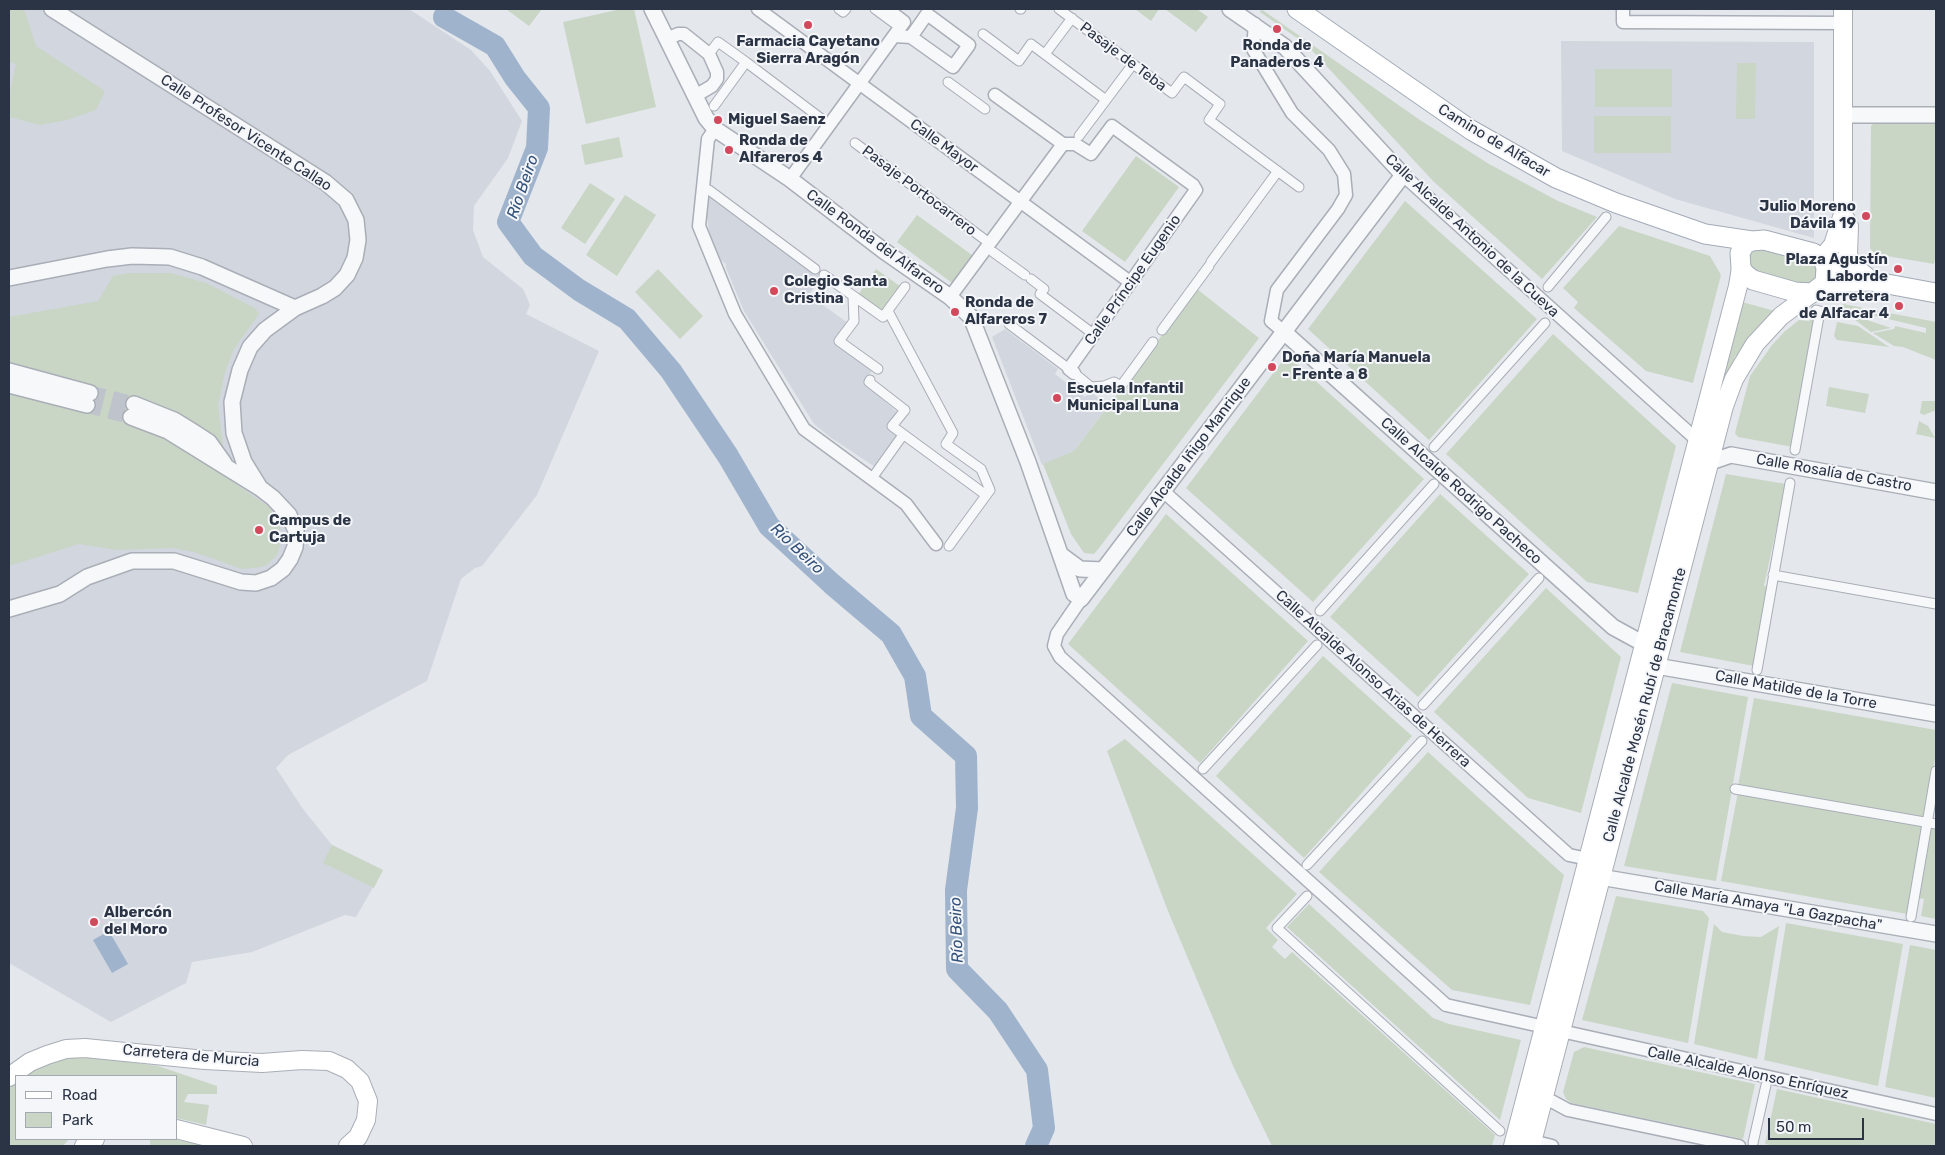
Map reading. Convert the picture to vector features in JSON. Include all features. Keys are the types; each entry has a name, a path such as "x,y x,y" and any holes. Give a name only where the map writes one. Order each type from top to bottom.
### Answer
{"main road":[{"name":"Camino de Alfacar","path":"1298,9 1456,120 1556,178 1616,203 1711,236 1752,241 1764,240 1813,253 1821,280 1794,292 1753,280 1745,274 1740,263 1711,236"},
{"path":"1821,280 1843,214 1843,16"},
{"path":"1843,214 1849,226 1848,261"},
{"path":"1740,263 1745,244 1752,241"},
{"path":"1821,280 1848,261"},
{"path":"1848,261 1871,281"},
{"name":"Calle Alcalde Mosén Rubí de Bracamonte","path":"1532,1143 1544,1097 1553,1029 1588,860 1697,440 1740,263"},
{"path":"1821,280 1860,283 1871,281 1936,293"},
{"name":"Calle Alcalde Mosén Rubí de Bracamonte","path":"1513,1146 1553,1029 1600,878 1724,406 1745,358 1781,316 1821,280"},
{"name":"Carretera de Murcia","path":"9,1076 30,1062 47,1055 85,1048 206,1060 262,1063 302,1060 329,1061 347,1069 360,1081 368,1100 366,1120 358,1137 348,1146"},
{"path":"178,1130 243,1146"}],"street":[{"name":"Calle Profesor Vicente Callao","path":"52,9 326,182 346,200 356,220 358,240 354,258 347,274 335,288 295,308 265,330 250,346 240,370 232,402 234,433 244,462 260,488"},
{"path":"652,9 706,118 715,128 708,140 699,226 735,314 804,429 906,504 936,544"},
{"name":"Calle Mayor","path":"758,9 1130,282"},
{"path":"838,9 843,12 846,9"},
{"path":"875,9 894,23"},
{"path":"790,179 904,22 887,9"},
{"name":"Pasaje de Teba","path":"1059,9 1172,93 1184,77 1220,104 1208,120 1299,187"},
{"name":"Calle Alcalde Antonio de la Cueva","path":"1230,9 1255,24 1285,47 1403,175 1697,440"},
{"path":"1623,9 1623,22 1843,16"},
{"path":"894,36 911,37 953,67 969,45 927,14 911,37"},
{"path":"1045,54 1072,18"},
{"path":"1255,24 1253,49 1292,113 1329,150 1344,174 1346,195 1338,209 1277,290 1271,321 1284,332"},
{"path":"668,39 678,34 684,34 709,54 717,72 717,79 712,86 695,96"},
{"path":"983,34 1019,61 1031,44 1106,100"},
{"path":"712,50 718,42 823,120"},
{"path":"714,106 746,62"},
{"path":"1079,136 1133,64"},
{"path":"948,82 985,109"},
{"path":"950,297 1063,144 995,95"},
{"path":"1843,115 1936,115"},
{"name":"Calle Príncipe Eugenio","path":"1063,144 1075,144 1091,154 1112,126 1193,185 1196,190 1130,282 1129,287 1072,371"},
{"name":"Calle Ronda del Alfarero","path":"715,128 790,179 884,251 950,297 971,317 979,334 1074,594 1081,599"},
{"name":"Pasaje Portocarrero","path":"854,143 984,239"},
{"path":"1162,330 1278,171"},
{"name":"Calle Alcalde Iñigo Manrique","path":"1054,646 1057,634 1081,599 1403,175"},
{"path":"710,190 815,269"},
{"path":"1548,287 1606,217"},
{"path":"993,252 1044,289 1040,294 1088,330"},
{"path":"9,278 107,259 132,256 170,257 202,267 295,308"},
{"path":"824,275 883,317 904,287"},
{"path":"1795,450 1820,311 1821,280"},
{"path":"853,297 854,321 839,341 878,369"},
{"path":"888,311 953,433 946,444 981,469 990,490 949,546"},
{"path":"1434,447 1545,323"},
{"path":"1009,324 1092,387 1104,386 1114,382 1121,386 1153,342"},
{"name":"Calle Alcalde Rodrigo Pacheco","path":"1284,332 1613,627 1644,644"},
{"path":"9,371 89,399 9,385"},
{"path":"870,380 868,382 904,410 892,426 986,495"},
{"path":"9,609 60,594 87,577 118,564 144,560 189,564 240,582 256,583 271,578 283,569 290,559 295,547 296,531 289,515 260,488 231,472 133,410"},
{"path":"876,474 904,435"},
{"path":"1715,438 1731,455"},
{"name":"Calle Rosalía de Castro","path":"1708,462 1731,455 1936,492"},
{"path":"1757,670 1790,483"},
{"path":"1320,612 1434,484"},
{"name":"Calle Alcalde Alonso Arias de Herrera","path":"1163,491 1569,855 1588,860"},
{"path":"1061,556 1080,569 1103,570"},
{"path":"1773,575 1936,604"},
{"path":"1423,705 1539,578"},
{"path":"1203,769 1317,644"},
{"name":"Calle Alcalde Alonso Enríquez","path":"1054,646 1060,657 1446,1005 1936,1114"},
{"name":"Calle Matilde de la Torre","path":"1656,666 1936,714"},
{"path":"1307,865 1422,741"},
{"path":"1911,917 1932,824 1936,771"},
{"path":"1735,789 1932,824"},
{"name":"Calle María Amaya \"La Gazpacha\"","path":"1600,878 1936,934"},
{"path":"1307,896 1277,928 1500,1131"},
{"path":"1753,1143 1766,1085"},
{"path":"1544,1097 1568,1110 1739,1146"},
{"path":"1532,1143 1552,1146"}],"shaded area":[{"name":"Campus de Cartuja","path":"9,9 409,9 471,50 490,71 522,121 508,158 474,206 473,230 483,257 523,289 530,305 526,314 599,351 537,495 482,566 475,568 461,579 427,681 288,755 276,768 303,809 332,845 383,870 356,917 345,915 252,952 192,962 186,983 111,1022 9,963"},
{"path":"1561,41 1814,42 1814,238 1675,199 1562,151"},
{"name":"Colegio Santa Cristina","path":"710,193 822,276 809,295 848,323 834,343 872,371 864,383 897,412 887,428 897,436 875,467 814,424 744,311 726,264 721,260 709,231 706,209"},
{"name":"Escuela Infantil Municipal Luna","path":"1005,329 1058,369 1055,374 1085,397 1090,391 1108,406 1074,451 1042,465 992,337"}],"green space":[{"path":"9,9 24,9 36,46 105,91 96,110 67,120 40,125 9,117 9,96 16,64 9,62"},
{"path":"506,9 542,9 529,26"},
{"path":"621,9 634,9 656,107 586,124 563,22"},
{"path":"1135,9 1159,9 1151,21"},
{"path":"1165,9 1197,9 1208,17 1196,32"},
{"path":"1261,9 1420,120 1489,164 1558,201 1597,217 1542,279 1433,181 1307,45 1260,12"},
{"path":"1737,63 1756,63 1755,119 1736,119"},
{"path":"1595,69 1672,69 1672,107 1595,107"},
{"path":"1594,116 1671,116 1671,153 1594,153"},
{"path":"1873,124 1936,124 1936,253 1934,264 1875,254 1870,248 1871,126"},
{"path":"619,137 623,157 585,165 581,145"},
{"path":"1136,156 1179,187 1125,262 1082,231"},
{"path":"590,183 615,199 585,244 561,228"},
{"path":"625,195 656,215 617,276 586,255"},
{"path":"1405,201 1537,319 1429,440 1308,329"},
{"path":"917,215 972,255 952,283 897,242"},
{"path":"1619,226 1710,256 1721,275 1693,383 1646,371 1574,308 1578,302 1563,288"},
{"path":"1762,248 1811,262 1818,270 1818,276 1815,281 1805,285 1755,271 1748,263 1748,257 1756,249"},
{"path":"658,269 703,316 680,339 635,292"},
{"path":"876,269 901,287 883,313 858,295"},
{"path":"129,273 171,273 206,283 255,308 259,314 234,349 225,372 218,405 227,478 269,507 280,522 280,546 277,555 262,567 242,569 194,552 172,548 117,550 79,544 9,566 9,317 98,301 113,276"},
{"path":"1197,289 1259,338 1099,548 1094,554 1084,553 1071,534 1043,464 1074,451"},
{"path":"1742,302 1775,311 1764,321 1735,357 1719,399 1714,398"},
{"path":"1843,304 1936,322 1936,360 1903,347 1894,346 1873,333 1894,329 1895,326 1926,333 1926,328 1842,308"},
{"path":"1846,313 1891,328 1871,332"},
{"path":"1815,316 1793,447 1738,437 1735,433 1750,376 1772,345 1784,332 1799,320 1809,321"},
{"path":"1837,322 1858,326 1889,347 1837,340 1834,336"},
{"path":"1553,334 1676,446 1638,593 1587,582 1446,454"},
{"path":"1287,355 1424,479 1313,602 1186,488"},
{"path":"1829,387 1869,394 1865,413 1826,406"},
{"path":"1922,401 1936,401 1936,410 1924,415 1920,413"},
{"path":"1919,421 1928,426 1935,438 1916,434"},
{"path":"1726,474 1786,484 1764,586 1768,587 1754,666 1680,652"},
{"path":"1440,494 1529,574 1418,697 1330,617"},
{"path":"1166,514 1308,641 1200,763 1068,644"},
{"path":"1546,588 1621,657 1581,813 1528,798 1434,712"},
{"path":"1323,656 1412,736 1304,858 1216,776"},
{"path":"1672,683 1748,697 1716,881 1624,866"},
{"path":"1754,698 1936,730 1936,752 1925,819 1738,786"},
{"path":"1125,739 1297,894 1266,928 1278,940 1272,947 1285,959 1292,952 1495,1135 1492,1146 1272,1146 1234,1068 1168,911 1107,751"},
{"path":"1428,752 1564,875 1530,1005 1452,990 1319,872"},
{"path":"1738,792 1919,824 1923,827 1907,914 1721,881"},
{"path":"1930,826 1936,827 1936,919 1921,916 1924,899 1916,898"},
{"path":"332,845 383,870 374,888 323,863"},
{"path":"1616,896 1703,911 1709,918 1688,1043 1582,1020"},
{"path":"1309,904 1433,1018 1449,1024 1521,1040 1500,1120 1287,927"},
{"path":"1786,923 1903,944 1878,1086 1764,1060"},
{"path":"1714,924 1722,932 1761,937 1779,926 1757,1059 1694,1044"},
{"path":"1910,945 1936,950 1936,1098 1885,1087"},
{"path":"1584,1047 1755,1084 1743,1139 1571,1103 1566,1099 1563,1092 1574,1052"},
{"path":"85,1056 158,1066 217,1086 217,1094 188,1094 184,1102 209,1105 206,1125 178,1118 178,1075 25,1075 61,1058"},
{"path":"15,1082 15,1140 68,1140 63,1146 9,1146 9,1086"},
{"path":"1777,1089 1936,1124 1936,1146 1775,1146 1765,1144"},
{"path":"150,1140 178,1140 206,1146 150,1146"}],"water":[{"path":"109,931 128,964 112,973 93,940"}],"waterway":[{"name":"Río Beiro","path":"444,17 495,46 515,78 539,108 537,148 508,222 533,256 579,290 627,319 671,371 728,456 769,526 832,584 891,634 915,676 921,716 966,756 967,808 956,890 957,969 998,1011 1037,1070 1044,1128 1036,1146"}],"tunnel":[{"path":"90,393 134,404"},
{"path":"87,405 131,417"}],"place":[{"name":"Farmacia Cayetano Sierra Aragón","path":"808,25"},
{"name":"Ronda de Panaderos 4","path":"1277,29"},
{"name":"Miguel Saenz","path":"718,120"},
{"name":"Ronda de Alfareros 4","path":"729,150"},
{"name":"Julio Moreno Dávila 19","path":"1866,216"},
{"name":"Plaza Agustín Laborde","path":"1898,269"},
{"name":"Colegio Santa Cristina","path":"774,291"},
{"name":"Carretera de Alfacar 4","path":"1899,306"},
{"name":"Ronda de Alfareros 7","path":"955,312"},
{"name":"Doña María Manuela - Frente a 8","path":"1272,367"},
{"name":"Escuela Infantil Municipal Luna","path":"1057,398"},
{"name":"Campus de Cartuja","path":"259,530"},
{"name":"Albercón del Moro","path":"94,922"}]}
